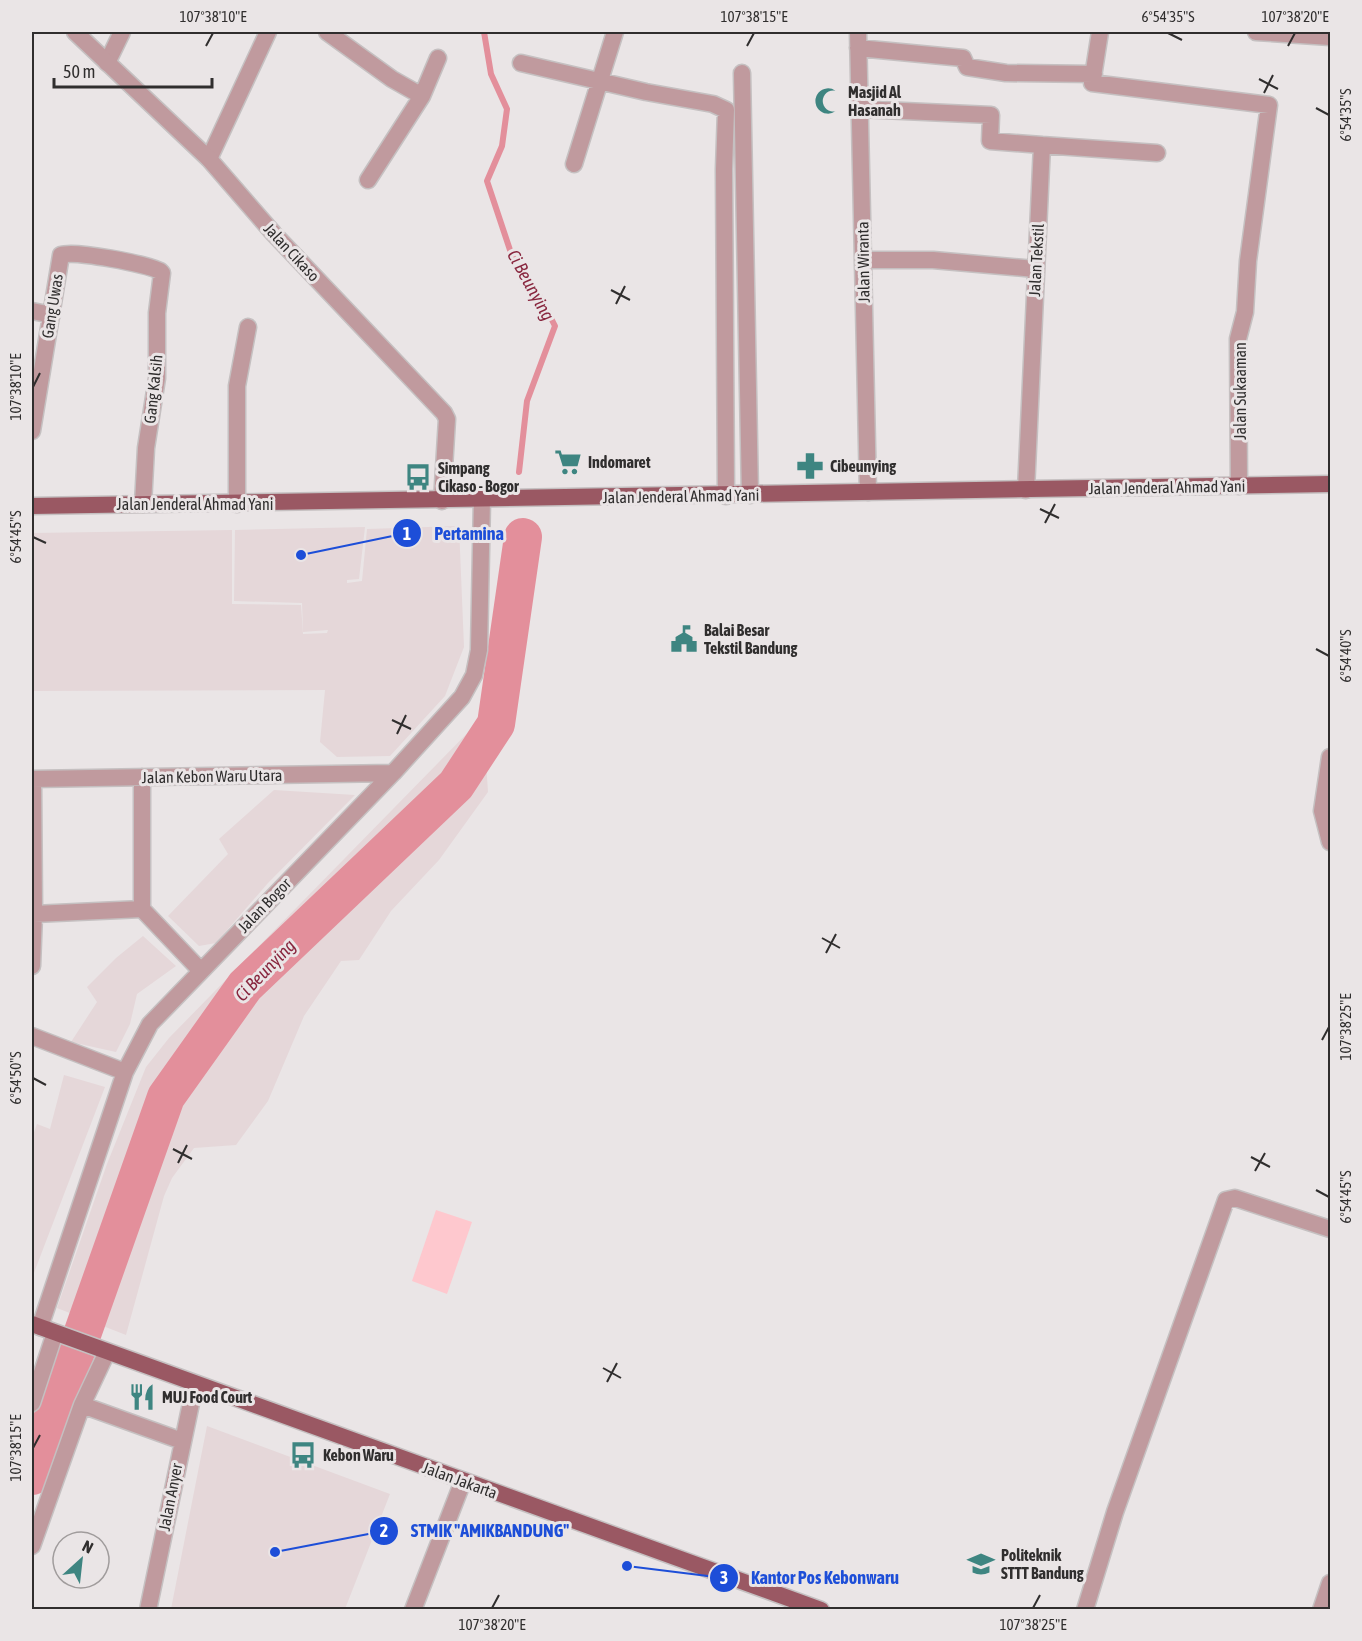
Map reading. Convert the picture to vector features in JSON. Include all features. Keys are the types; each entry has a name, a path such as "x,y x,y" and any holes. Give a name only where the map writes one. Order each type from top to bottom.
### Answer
{"main road":[{"name":"Jalan Jenderal Ahmad Yani","path":"32,506 442,501 1330,484"},
{"name":"Jalan Jakarta","path":"47,1330 821,1610"}],"street":[{"name":"Jalan Cikaso","path":"75,32 209,159 274,234 444,413 447,419 442,501"},
{"path":"107,63 122,32"},
{"path":"209,159 268,32"},
{"path":"327,32 392,78 422,96"},
{"path":"574,164 615,32"},
{"path":"858,40 963,58 967,67 1006,73 1094,74 1100,32"},
{"path":"1256,32 1330,37"},
{"name":"Jalan Wiranta","path":"858,40 868,492"},
{"path":"368,180 422,96 438,58"},
{"path":"521,63 713,104 727,112 724,169 726,496"},
{"path":"742,73 750,495"},
{"name":"Jalan Sukaaman","path":"1094,74 1092,82 1269,105 1248,261 1245,312 1238,339 1239,486"},
{"path":"860,109 991,115 990,141 1157,153"},
{"name":"Jalan Tekstil","path":"1026,490 1042,145"},
{"name":"Gang Kalsih","path":"65,254 140,264 162,273 157,313 158,378 146,448 143,504"},
{"name":"Gang Uwas","path":"32,431 59,259 65,254"},
{"path":"863,260 933,260 1035,268"},
{"path":"32,311 52,315"},
{"path":"237,504 237,386 249,327"},
{"name":"Jalan Bogor","path":"32,1403 47,1330 125,1072 150,1024 393,773 462,697 474,675 479,650 482,500"},
{"path":"1330,757 1322,811 1330,842"},
{"name":"Jalan Kebon Waru Utara","path":"32,779 393,773"},
{"path":"142,777 142,909 201,970"},
{"path":"32,779 34,914 32,966"},
{"path":"34,914 142,909"},
{"path":"32,1036 125,1072"},
{"path":"1085,1610 1115,1512 1226,1200 1235,1198 1330,1229"},
{"path":"32,1546 82,1405 105,1351"},
{"name":"Jalan Anyer","path":"148,1610 195,1384"},
{"path":"82,1405 182,1441"},
{"path":"413,1610 463,1481"},
{"path":"1321,1610 1330,1583"}],"shaded area":[{"path":"459,526 464,647 445,696 390,756 337,757 320,742 325,690 32,691 32,533 232,530 232,604 301,605 303,634 327,633 328,630 303,632 302,603 234,601 235,530 365,527 359,579 347,580 347,583 362,581 367,529"},
{"path":"483,717 488,792 439,860 391,911 359,960 341,961 304,1016 268,1101 236,1145 194,1148 172,1178 164,1196 126,1335 57,1308 107,1164 146,1067 169,1038"},
{"path":"274,790 355,795 268,883 216,943 199,946 168,916 228,854 219,839"},
{"path":"143,936 176,966 137,994 130,1024 116,1052 71,1042 97,1002 87,987 116,958"},
{"path":"64,1075 105,1087 32,1278 32,1138 37,1124 50,1129"},
{"path":"436,1210 472,1222 447,1294 412,1281"},
{"path":"207,1426 390,1494 345,1609 171,1609"}],"waterway":[{"name":"Ci Beunying","path":"484,32 491,74 507,109 502,146 487,181 512,256 538,293 555,326 527,401 519,472"},
{"name":"Ci Beunying","path":"32,1476 166,1097 245,986 456,785 496,724 523,537"}],"place":[{"name":"Masjid Al Hasanah","path":"828,101"},
{"name":"Indomaret","path":"568,462"},
{"name":"Cibeunying","path":"810,466"},
{"name":"Simpang Cikaso - Bogor","path":"418,477"},
{"name":"Pertamina","path":"301,555"},
{"name":"Balai Besar Tekstil Bandung","path":"684,639"},
{"name":"MUJ Food Court","path":"142,1397"},
{"name":"Kebon Waru","path":"303,1455"},
{"name":"STMIK \"AMIKBANDUNG\"","path":"275,1552"},
{"name":"Politeknik STTT Bandung","path":"981,1564"},
{"name":"Kantor Pos Kebonwaru","path":"627,1566"}]}
